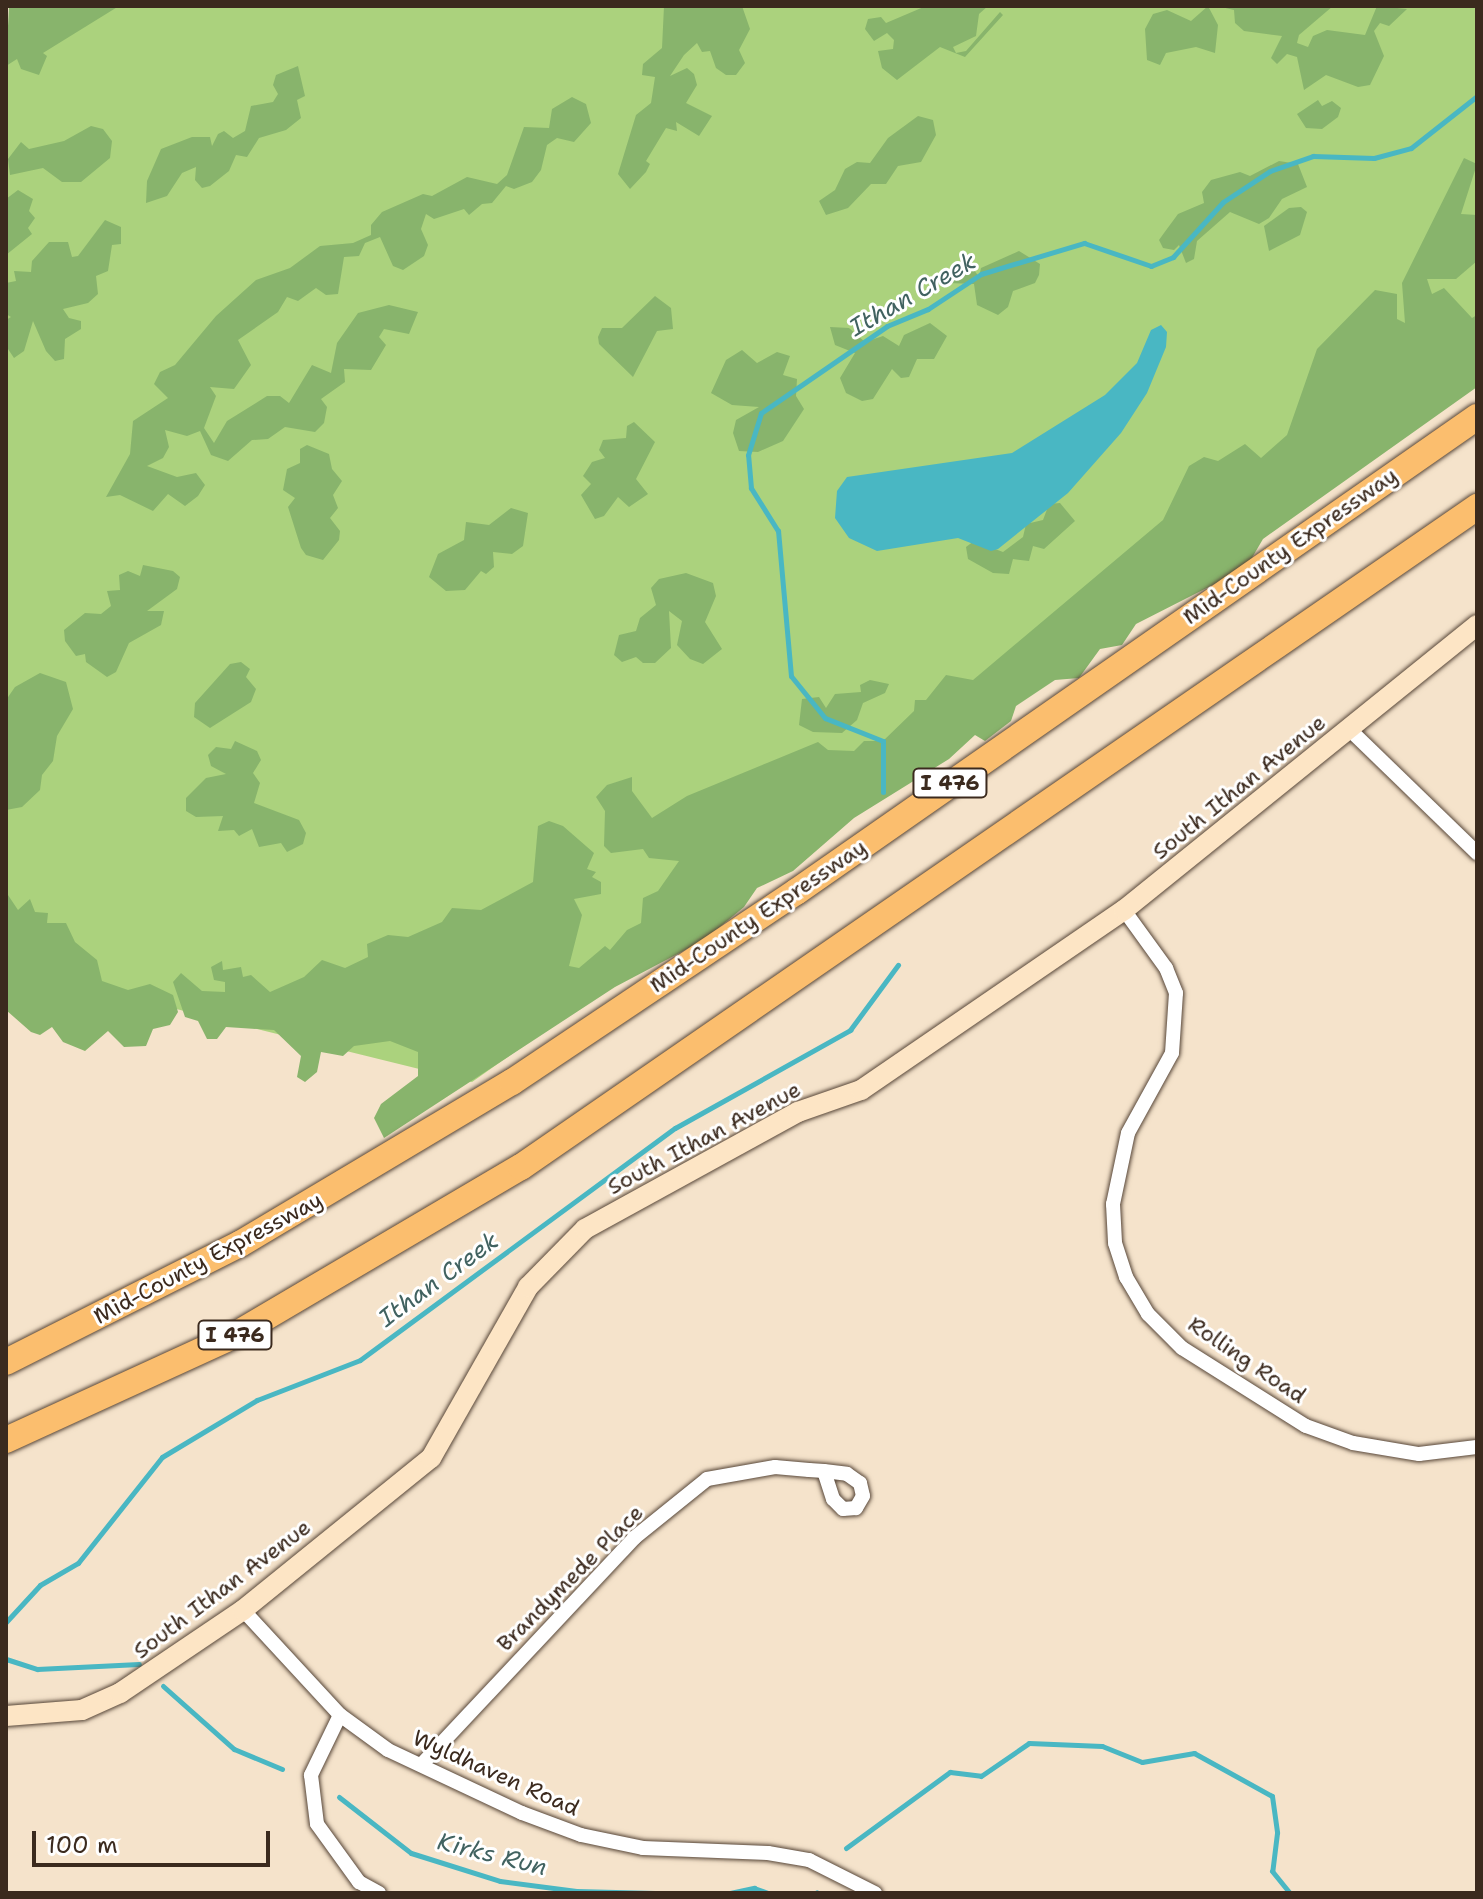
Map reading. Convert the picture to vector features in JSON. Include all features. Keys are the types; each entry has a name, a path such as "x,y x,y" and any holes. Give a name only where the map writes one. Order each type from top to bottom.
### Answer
{"highway":[{"name":"Mid-County Expressway","path":"6,1362 240,1244 512,1082 796,892 1477,417"},
{"name":"I 476","path":"6,1440 237,1334 521,1167 1477,507"}],"street":[{"name":"South Ithan Avenue","path":"6,1716 82,1710 120,1693 243,1610 431,1458 528,1287 585,1229 798,1112 861,1090 1124,910 1477,625"},
{"path":"1348,728 1477,853"},
{"name":"Rolling Road","path":"1124,910 1166,968 1177,1006 1172,1053 1128,1133 1113,1204 1115,1243 1126,1277 1148,1314 1182,1348 1304,1425 1353,1443 1419,1454 1477,1447"},
{"name":"Brandymede Place","path":"422,1764 634,1538 707,1479 775,1467 824,1471"},
{"name":"Wyldhaven Road","path":"243,1610 340,1715 388,1750 522,1813 581,1835 643,1848 809,1860 875,1893"},
{"path":"340,1715 311,1775 317,1824 359,1882 379,1893"}],"green space":[{"path":"9,6 119,6 43,53 47,56 39,75 21,69 17,59 6,66"},
{"path":"73,6 1477,6 1477,377 472,1082 6,967 6,39"},
{"path":"664,6 742,6 750,29 739,50 745,63 736,75 726,75 716,68 710,51 702,52 697,43 684,55 670,76 687,68 694,74 697,85 686,103 712,116 699,136 676,122 677,131 666,128 646,161 650,164 646,172 630,189 618,174 636,115 651,103 655,77 642,75 643,64 662,48"},
{"path":"926,6 988,6 979,14 976,36 953,47 956,53 966,51 1000,12 1003,15 965,57 940,47 897,80 882,68 878,51 893,49 894,40 887,33 874,41 865,29 868,19 881,17 886,23"},
{"path":"1208,6 1218,25 1215,53 1196,47 1166,53 1160,65 1147,60 1145,29 1153,14 1167,10 1191,21"},
{"path":"1217,6 1333,6 1299,35 1297,43 1308,47 1313,36 1327,30 1365,35 1377,6 1407,9 1389,26 1380,23 1374,31 1384,56 1370,85 1358,87 1326,75 1304,90 1297,57 1287,54 1277,64 1271,58 1282,36 1244,31 1235,23 1234,10"},
{"path":"298,66 305,96 297,100 301,118 286,130 259,138 247,157 236,155 229,171 210,186 202,188 195,180 196,167 182,173 167,196 146,203 147,181 161,149 192,137 210,137 212,146 218,134 224,131 233,138 245,131 251,106 273,102 278,94 273,85 276,75"},
{"path":"572,97 586,104 591,123 574,142 557,138 547,145 541,170 532,182 514,189 506,186 492,203 482,204 469,215 464,209 434,219 426,214 421,229 428,245 424,256 403,270 393,266 380,237 365,243 359,256 344,257 338,294 326,295 316,288 298,301 287,297 278,312 238,340 251,365 234,389 210,387 216,396 204,428 214,443 227,421 267,396 280,396 289,403 312,365 331,373 337,343 358,313 389,305 418,312 409,334 384,329 379,337 386,345 371,370 344,369 345,382 321,399 327,407 324,423 315,432 285,427 268,439 252,440 228,461 211,455 200,431 187,436 165,430 169,447 163,458 147,466 177,477 196,473 205,485 198,496 185,506 168,494 153,511 120,495 106,497 130,454 133,421 168,398 154,384 160,372 175,365 216,316 256,280 290,268 320,246 353,243 371,235 371,225 382,212 423,194 432,196 467,177 497,184 507,175 524,127 549,128 552,109"},
{"path":"1318,100 1322,106 1332,101 1341,108 1338,117 1322,129 1306,128 1297,114"},
{"path":"918,116 933,120 936,135 921,162 898,166 886,184 871,184 848,208 826,215 819,201 835,190 845,169 857,162 870,163 888,138"},
{"path":"91,126 103,129 112,141 110,158 81,182 62,182 43,168 10,175 8,159 21,142 29,149 64,141"},
{"path":"1464,158 1477,164 1461,214 1477,215 1477,261 1456,279 1427,279 1432,294 1444,288 1472,318 1477,315 1477,387 1263,539 1246,568 1136,624 1122,645 1100,649 1079,678 1055,680 1016,706 1011,721 985,741 975,735 949,759 854,818 793,871 757,888 744,907 704,940 615,987 384,1138 374,1118 381,1104 418,1076 418,1052 390,1041 354,1046 343,1056 321,1052 317,1072 305,1082 297,1077 301,1056 274,1030 226,1027 217,1039 207,1039 198,1021 185,1017 173,982 181,973 202,991 225,992 225,982 214,980 211,967 222,961 223,970 241,967 243,977 251,975 270,992 304,977 322,960 345,968 368,957 367,944 388,935 408,937 442,922 452,908 481,910 533,882 538,826 549,821 563,826 594,853 587,869 596,872 592,877 601,882 601,894 574,899 582,915 569,966 579,968 605,946 610,950 627,930 641,923 643,898 658,891 679,861 649,858 643,849 611,853 604,846 605,811 596,797 607,785 632,777 632,791 652,818 687,796 818,742 828,750 854,751 864,741 883,741 914,711 915,700 926,700 946,675 973,680 1163,520 1189,466 1204,457 1218,461 1245,444 1261,458 1287,435 1317,349 1375,290 1397,294 1397,319 1405,323 1402,283"},
{"path":"1279,161 1298,164 1307,187 1282,199 1269,218 1259,224 1230,212 1197,241 1194,259 1186,263 1179,245 1174,250 1163,248 1159,240 1178,214 1204,203 1202,192 1211,180 1240,172 1250,176"},
{"path":"18,190 33,199 29,211 35,218 28,228 32,234 6,255 6,199"},
{"path":"1301,207 1307,212 1300,235 1269,251 1264,226 1289,208"},
{"path":"105,220 121,227 121,244 112,245 108,271 96,276 98,294 88,303 63,309 69,318 81,321 81,329 65,339 64,359 55,361 46,351 33,321 24,351 14,358 6,346 6,320 11,317 6,314 6,283 16,281 14,271 31,272 32,261 49,242 68,242 72,257 78,256"},
{"path":"1019,251 1040,264 1039,275 1035,283 1013,291 1008,307 998,315 977,305 974,284 949,283 947,274 957,262 972,267 979,277 981,268"},
{"path":"655,296 671,308 673,329 657,331 633,377 599,344 598,337 602,328 622,328"},
{"path":"930,323 947,336 934,359 917,359 909,377 901,378 892,369 873,399 862,401 846,393 840,378 855,353 835,345 830,327 849,328 865,342 883,336 899,346 904,335"},
{"path":"742,350 757,363 777,352 790,356 783,375 797,379 796,396 804,409 783,441 758,452 739,451 733,433 736,420 759,407 732,405 711,393 726,360"},
{"path":"634,422 655,442 636,479 648,494 629,507 618,497 604,516 595,519 581,495 591,484 583,476 592,462 605,458 599,450 603,440 626,438 627,426"},
{"path":"307,445 329,454 332,469 342,481 333,495 338,508 330,518 340,531 339,540 323,560 306,555 301,548 288,507 295,498 283,490 287,469 300,463 300,449"},
{"path":"1060,503 1075,521 1044,549 1033,546 1029,561 1013,559 1009,574 993,573 968,559 966,547 974,541 1003,552 1023,537 1026,524 1043,520 1049,504"},
{"path":"511,508 528,513 523,546 512,554 493,552 494,567 486,574 481,571 465,590 446,591 429,577 438,554 464,540 466,522 489,525"},
{"path":"143,565 173,571 180,577 177,589 147,611 164,611 161,625 129,643 116,672 107,677 86,662 85,654 76,656 65,641 64,630 85,613 101,614 111,606 107,591 120,590 119,575 128,571 140,576"},
{"path":"686,573 713,583 716,596 705,622 722,649 703,664 690,659 677,645 682,621 669,611 671,648 655,663 643,663 636,657 622,662 614,655 619,635 636,631 640,618 656,605 651,588 659,579"},
{"path":"241,662 250,669 246,677 256,689 251,702 210,728 194,717 195,703 230,664"},
{"path":"40,673 66,682 73,709 57,736 53,761 42,775 40,790 22,807 6,810 6,700 15,687"},
{"path":"870,680 889,684 885,693 863,703 857,720 842,733 813,732 799,725 802,699 819,697 826,708 835,694 861,692 860,685"},
{"path":"235,741 257,751 261,760 253,773 260,783 254,803 299,820 306,833 303,844 287,852 281,843 259,847 252,829 239,836 234,830 218,831 223,816 196,817 186,811 186,798 206,778 226,774 211,766 208,755 216,747 231,749"},
{"path":"6,892 18,910 30,899 35,912 48,913 47,923 66,923 75,942 97,960 102,981 128,990 150,984 173,995 178,1012 170,1025 153,1029 146,1046 124,1047 108,1031 85,1051 63,1042 52,1027 40,1035 31,1032 6,1010"}],"water":[{"path":"1161,325 1167,332 1166,347 1147,393 1121,433 1068,493 998,549 991,551 958,538 877,551 849,538 835,518 837,491 847,477 1012,453 1105,395 1137,363 1151,330"}],"waterway":[{"name":"Ithan Creek","path":"883,792 883,741 825,718 791,676 778,531 751,488 748,455 761,413 887,326 928,309 981,274 1084,243 1151,266 1173,257 1223,202 1270,171 1313,156 1374,158 1411,148 1477,96"},
{"name":"Ithan Creek","path":"6,1622 40,1585 78,1563 162,1457 257,1400 360,1360 675,1128 850,1030 898,965"},
{"name":"Kirks Run","path":"6,1659 37,1669 139,1664"},
{"name":"Kirks Run","path":"163,1686 234,1749 282,1769"},
{"name":"Kirks Run","path":"846,1848 950,1772 981,1776 1029,1743 1102,1746 1142,1762 1194,1753 1272,1796 1277,1833 1272,1871 1290,1893"},
{"name":"Kirks Run","path":"339,1797 411,1853 500,1881 576,1891 655,1893"},
{"name":"Kirks Run","path":"730,1893 754,1888 768,1893"}]}
